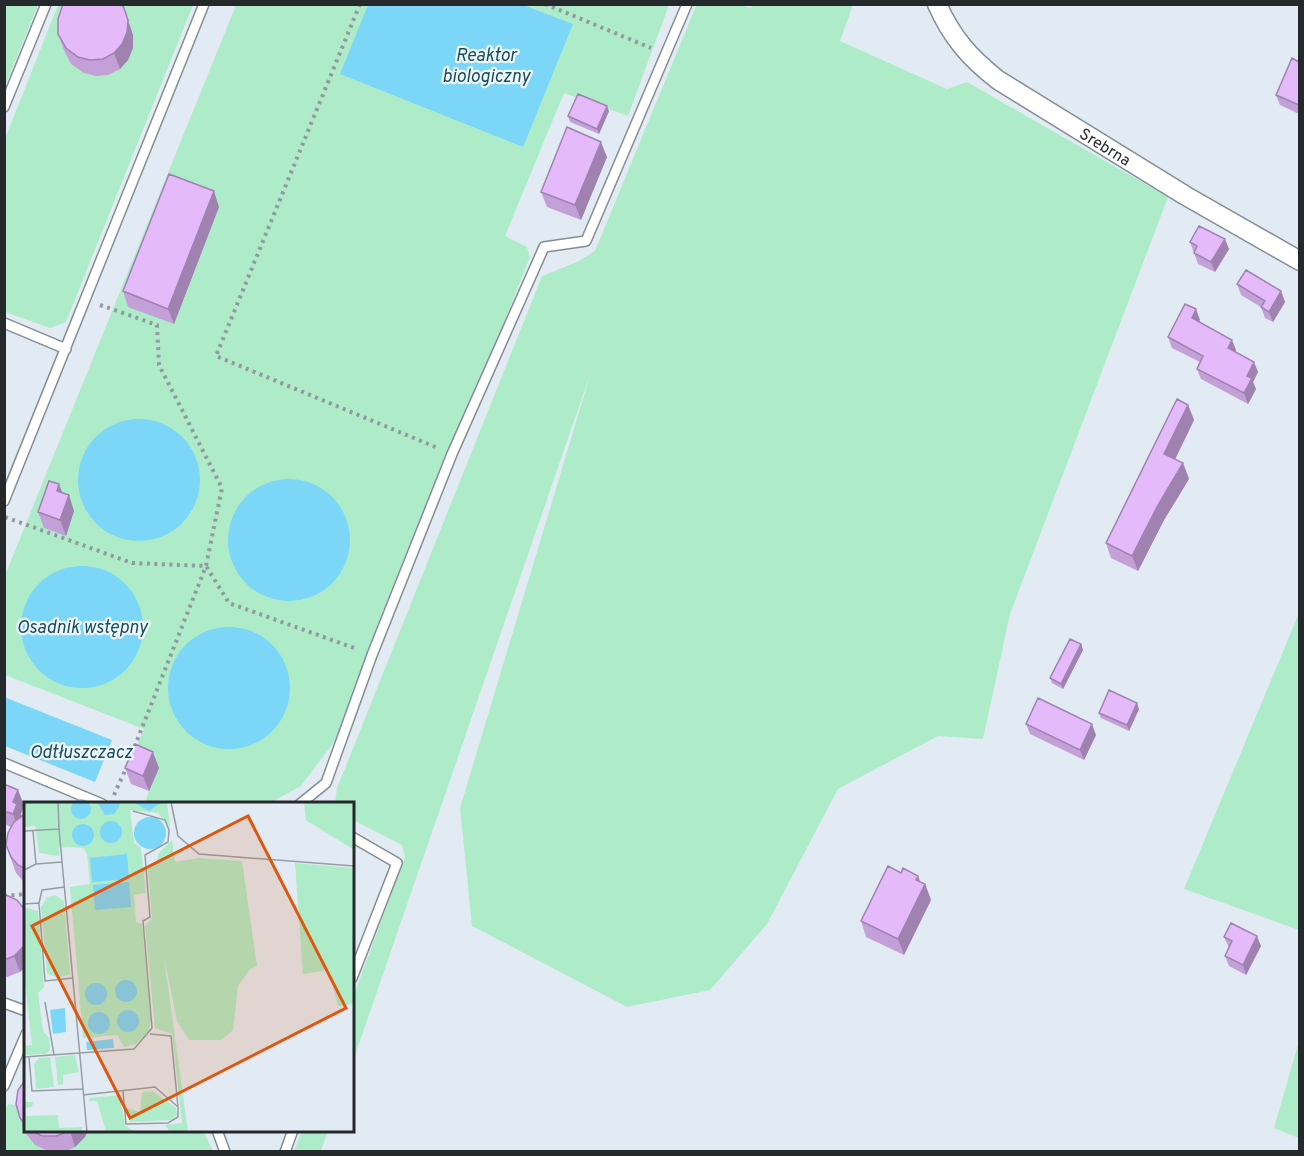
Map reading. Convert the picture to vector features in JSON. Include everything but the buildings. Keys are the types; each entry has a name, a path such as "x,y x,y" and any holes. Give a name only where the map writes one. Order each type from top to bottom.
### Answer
{"street":[{"name":"Srebrna","path":"937,4 947,27 961,45 976,62 998,80 1186,196 1299,261"}],"lane":[{"path":"4,107 46,4"},
{"path":"4,501 204,4"},
{"path":"302,802 326,783 372,655 452,454 544,247 586,241 687,4"},
{"path":"4,323 66,349"},
{"path":"4,763 97,802"},
{"path":"354,838 397,863 354,973"},
{"path":"4,1003 24,1010"},
{"path":"4,1086 24,1039"},
{"path":"217,1132 225,1152"},
{"path":"285,1152 293,1132"}],"path":[{"path":"360,4 216,356 452,454"},
{"path":"545,4 666,53"},
{"path":"86,300 157,326 159,365 222,488 206,566 111,802"},
{"path":"4,517 132,563 206,566"},
{"path":"206,566 229,603 372,655"},
{"path":"4,896 24,894"}],"green space":[{"path":"753,4 853,5 840,41 947,89 967,82 1168,197 1010,614 983,739 938,736 838,789 767,924 710,990 627,1007 472,926 460,808 591,372 354,1058 354,994 405,857 402,845 354,821 354,802 335,802 337,788 542,276 577,262 595,251 696,6 742,5 751,8"},
{"path":"4,5 38,5 5,86"},
{"path":"58,5 193,5 66,322 50,328 5,312 4,141"},
{"path":"236,5 669,5 628,116 564,93 505,236 527,247 530,257 341,733 301,786 272,802 145,802 149,791 132,757 144,729 5,675 4,578"},
{"path":"1299,613 1299,930 1184,889"},
{"path":"1299,1041 1299,1138 1274,1128"},
{"path":"8,1104 24,1106 24,1132 34,1143 48,1151 5,1151 4,1113"},
{"path":"88,1132 204,1132 213,1151 64,1152 85,1137"},
{"path":"302,1132 328,1132 321,1151 294,1151"}],"water":[{"name":"Reaktor biologiczny","path":"368,5 523,5 573,24 523,147 340,74"},
{"path":"139,419 162,424 173,429 182,437 190,446 195,457 200,480 195,503 190,514 182,523 173,531 162,536 139,541 116,536 105,531 96,523 88,514 83,503 78,480 83,457 88,446 96,437 105,429 116,424"},
{"path":"289,479 312,484 323,489 332,497 340,506 345,517 350,540 345,563 340,574 332,583 323,591 312,596 289,601 266,596 255,591 246,583 238,574 233,563 228,540 233,517 238,506 246,497 255,489 266,484"},
{"name":"Osadnik wstępny","path":"82,566 105,571 116,576 125,584 133,593 138,604 143,627 138,650 133,661 125,670 116,678 105,683 82,688 59,683 48,678 39,670 31,661 26,650 21,627 26,604 31,593 39,584 48,576 59,571"},
{"name":"Osadnik wstępny","path":"229,627 252,632 263,637 272,645 280,654 285,665 290,688 285,711 280,722 272,731 263,739 252,744 229,749 206,744 195,739 186,731 178,722 173,711 168,688 173,665 178,654 186,645 195,637 206,632"},
{"name":"Odtłuszczacz","path":"4,697 112,740 95,782 5,746"}]}
